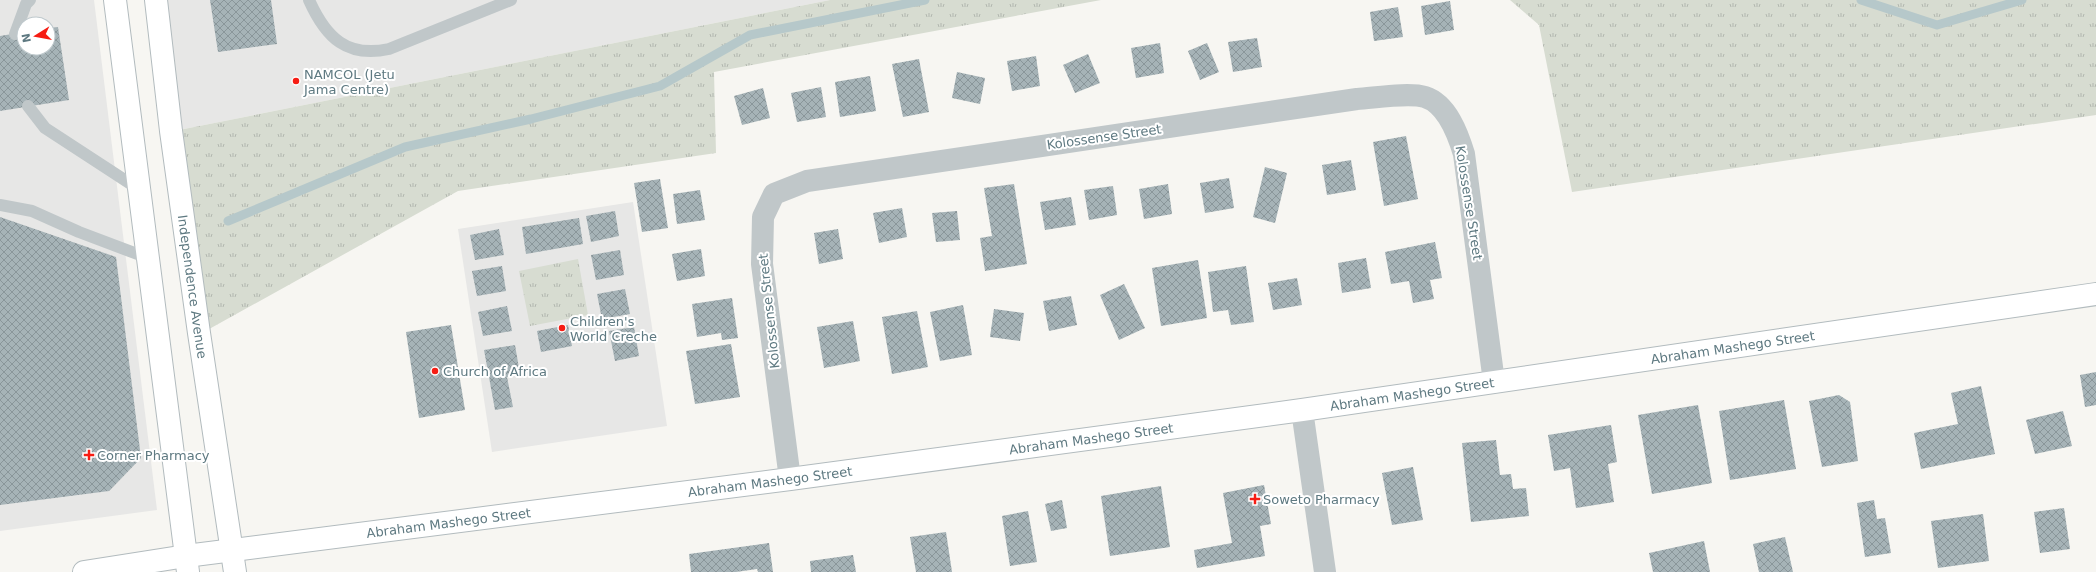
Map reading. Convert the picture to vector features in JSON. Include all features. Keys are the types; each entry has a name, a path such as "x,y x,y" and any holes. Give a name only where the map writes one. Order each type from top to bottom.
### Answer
{"main road":[{"path":"115,0 187,564"},
{"name":"Independence Avenue","path":"156,0 170,131 235,572"},
{"name":"Abraham Mashego Street","path":"84,572 187,564 232,551 790,479 1302,410 2096,294"}],"street":[{"name":"Kolossense Street","path":"790,479 762,264 763,217 774,194 807,180 1357,99 1402,95 1425,97 1443,110 1458,132 1464,154 1494,382"},
{"path":"1302,410 1325,572"}],"lane":[{"path":"15,34 26,4 30,0"},
{"path":"309,0 321,24 336,38 352,50 372,53 389,49 511,0"},
{"path":"28,106 44,128 140,190"},
{"path":"0,205 32,211 79,232 148,258"}],"shaded area":[{"path":"0,0 94,0 157,510 0,531"},
{"name":"NAMCOL (Jetu Jama Centre)","path":"158,0 830,0 174,131"},
{"name":"Children's World Creche","path":"633,202 667,426 492,452 458,229"}],"green space":[{"path":"830,0 1101,0 714,72 716,153 458,191 202,333 174,131"},
{"path":"1510,0 2096,0 2096,115 1572,192 1539,25"},
{"path":"578,259 588,315 530,326 519,271"}],"building":[{"path":"210,0 271,0 277,44 218,52"},
{"path":"1450,1 1454,30 1425,35 1421,6"},
{"path":"1398,7 1403,37 1374,41 1370,12"},
{"path":"56,27 58,27 69,100 0,111 0,36 16,33 16,56 56,56"},
{"path":"1257,38 1262,67 1233,72 1228,42"},
{"path":"1160,43 1164,73 1136,78 1131,48"},
{"path":"1207,43 1219,72 1200,80 1188,51"},
{"path":"1088,54 1100,83 1075,93 1063,65"},
{"path":"1036,56 1040,86 1012,91 1007,61"},
{"path":"919,59 929,112 903,117 892,64"},
{"path":"957,72 985,78 980,104 952,98"},
{"path":"870,76 876,111 840,117 835,82"},
{"path":"821,87 826,117 797,122 791,93"},
{"path":"763,88 770,118 742,125 734,96"},
{"path":"1406,136 1418,199 1384,206 1373,142"},
{"path":"1351,160 1356,190 1327,195 1322,165"},
{"path":"1265,167 1287,173 1275,223 1253,217"},
{"path":"1229,178 1234,208 1205,213 1200,183"},
{"path":"660,179 668,228 642,232 634,183"},
{"path":"1014,184 1027,264 985,271 980,238 992,236 984,188"},
{"path":"1168,184 1172,214 1144,219 1139,189"},
{"path":"1113,186 1117,215 1089,220 1084,190"},
{"path":"700,190 705,220 677,224 673,194"},
{"path":"1071,197 1076,225 1045,230 1040,202"},
{"path":"902,208 907,237 879,243 873,213"},
{"path":"615,211 619,236 591,242 586,216"},
{"path":"957,211 960,240 936,242 932,213"},
{"path":"0,217 116,257 141,458 109,491 0,505"},
{"path":"579,218 583,244 526,254 522,227"},
{"path":"499,229 504,255 475,260 470,235"},
{"path":"838,229 843,259 819,264 814,233"},
{"path":"1435,242 1442,278 1430,280 1434,299 1413,303 1409,281 1391,284 1385,252"},
{"path":"701,249 705,276 677,281 672,254"},
{"path":"620,250 624,275 596,280 591,255"},
{"path":"1366,258 1371,288 1342,293 1338,263"},
{"path":"1198,260 1207,318 1161,326 1152,268"},
{"path":"502,266 506,291 477,296 472,271"},
{"path":"1246,266 1254,322 1231,325 1228,310 1213,312 1208,272"},
{"path":"1297,278 1302,305 1273,310 1268,283"},
{"path":"1124,284 1145,328 1119,340 1100,295"},
{"path":"625,289 630,314 602,319 597,294"},
{"path":"1071,296 1077,325 1049,331 1043,301"},
{"path":"732,298 738,338 722,340 721,333 697,337 692,304"},
{"path":"963,305 972,355 940,361 930,312"},
{"path":"507,306 512,331 483,336 478,312"},
{"path":"994,309 1024,313 1020,341 990,337"},
{"path":"917,311 928,367 892,374 882,317"},
{"path":"853,321 860,361 824,368 817,327"},
{"name":"Church of Africa","path":"451,325 465,410 419,418 406,332"},
{"path":"568,325 572,346 541,352 537,331"},
{"path":"634,327 639,356 615,361 609,331"},
{"path":"731,344 740,397 695,404 686,351"},
{"path":"515,345 520,374 507,377 513,407 495,410 484,350"},
{"path":"2096,372 2096,405 2085,407 2080,375"},
{"path":"1981,386 1995,454 1921,469 1914,433 1958,424 1951,393"},
{"path":"1839,395 1850,402 1858,461 1822,467 1809,401"},
{"path":"1784,400 1796,469 1730,480 1719,411"},
{"path":"1698,405 1712,483 1652,494 1638,415"},
{"path":"2063,411 2072,446 2035,454 2026,420"},
{"path":"1611,425 1617,462 1608,464 1614,502 1576,508 1570,468 1554,471 1548,435"},
{"path":"1496,440 1500,475 1511,474 1513,489 1526,488 1529,516 1471,522 1462,443"},
{"path":"1413,467 1423,520 1392,525 1382,473"},
{"path":"1264,485 1271,524 1260,526 1265,556 1197,568 1194,550 1232,543 1223,493"},
{"path":"1161,486 1170,547 1110,556 1101,496"},
{"path":"1062,500 1067,528 1051,531 1045,504"},
{"path":"1874,500 1877,519 1885,518 1891,553 1865,557 1857,503"},
{"path":"2064,508 2070,549 2040,553 2034,512"},
{"path":"1028,511 1037,562 1010,566 1002,516"},
{"path":"1983,514 1989,561 1938,568 1931,521"},
{"path":"946,532 952,572 916,572 910,537"},
{"path":"1785,537 1793,572 1759,572 1753,544"},
{"path":"1704,541 1710,572 1653,572 1649,553"},
{"path":"769,543 773,572 758,572 757,569 736,572 691,572 689,554"},
{"path":"853,555 856,572 811,572 810,561"}],"waterway":[{"path":"228,221 405,147 531,119 660,86 750,35 925,0"},
{"path":"1861,0 1937,25 2022,0"}],"place":[{"name":"NAMCOL (Jetu Jama Centre)","path":"296,81"},
{"name":"Children's World Creche","path":"562,328"},
{"name":"Church of Africa","path":"435,371"},
{"name":"Corner Pharmacy","path":"89,455"},
{"name":"Soweto Pharmacy","path":"1255,499"}]}
